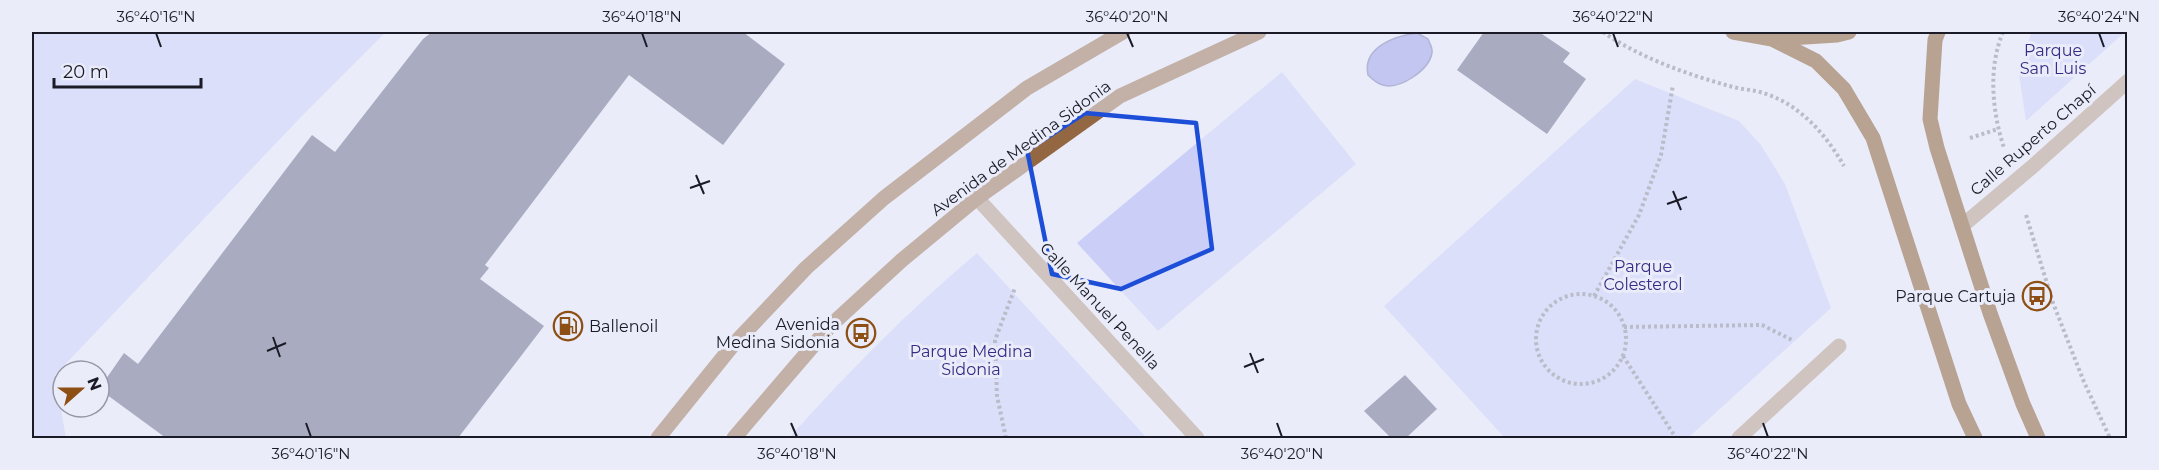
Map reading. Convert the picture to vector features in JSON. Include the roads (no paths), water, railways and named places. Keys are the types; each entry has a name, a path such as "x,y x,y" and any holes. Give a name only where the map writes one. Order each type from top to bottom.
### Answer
{"main road":[{"path":"658,438 733,345 806,268 884,198 1027,88 1123,32"},
{"name":"Avenida de Medina Sidonia","path":"734,438 830,326 902,260 977,198 1120,96 1259,32"},
{"path":"1733,32 1772,39 1837,35 1850,32"},
{"path":"1938,32 1935,40 1930,119 1937,148 1990,313 2023,404 2038,438"},
{"path":"1772,39 1816,61 1844,89 1873,138 1959,404 1975,438"}],"street":[{"name":"Calle Ruperto Chapí","path":"1962,226 2015,182 2127,81"},
{"name":"Calle Manuel Penella","path":"977,198 1197,438"},
{"path":"1739,438 1839,346"}],"water":[{"path":"1417,33 1428,39 1432,49 1430,59 1420,72 1405,82 1390,86 1379,84 1368,75 1367,65 1375,50 1390,40"}],"place":[{"name":"Parque Cartuja","path":"2037,296"},
{"name":"Ballenoil","path":"568,326"},
{"name":"Avenida Medina Sidonia","path":"861,333"}],"park label":[{"name":"Parque San Luis","path":"2053,59"},
{"name":"Parque Colesterol","path":"1643,275"},
{"name":"Parque Medina Sidonia","path":"971,360"}]}
